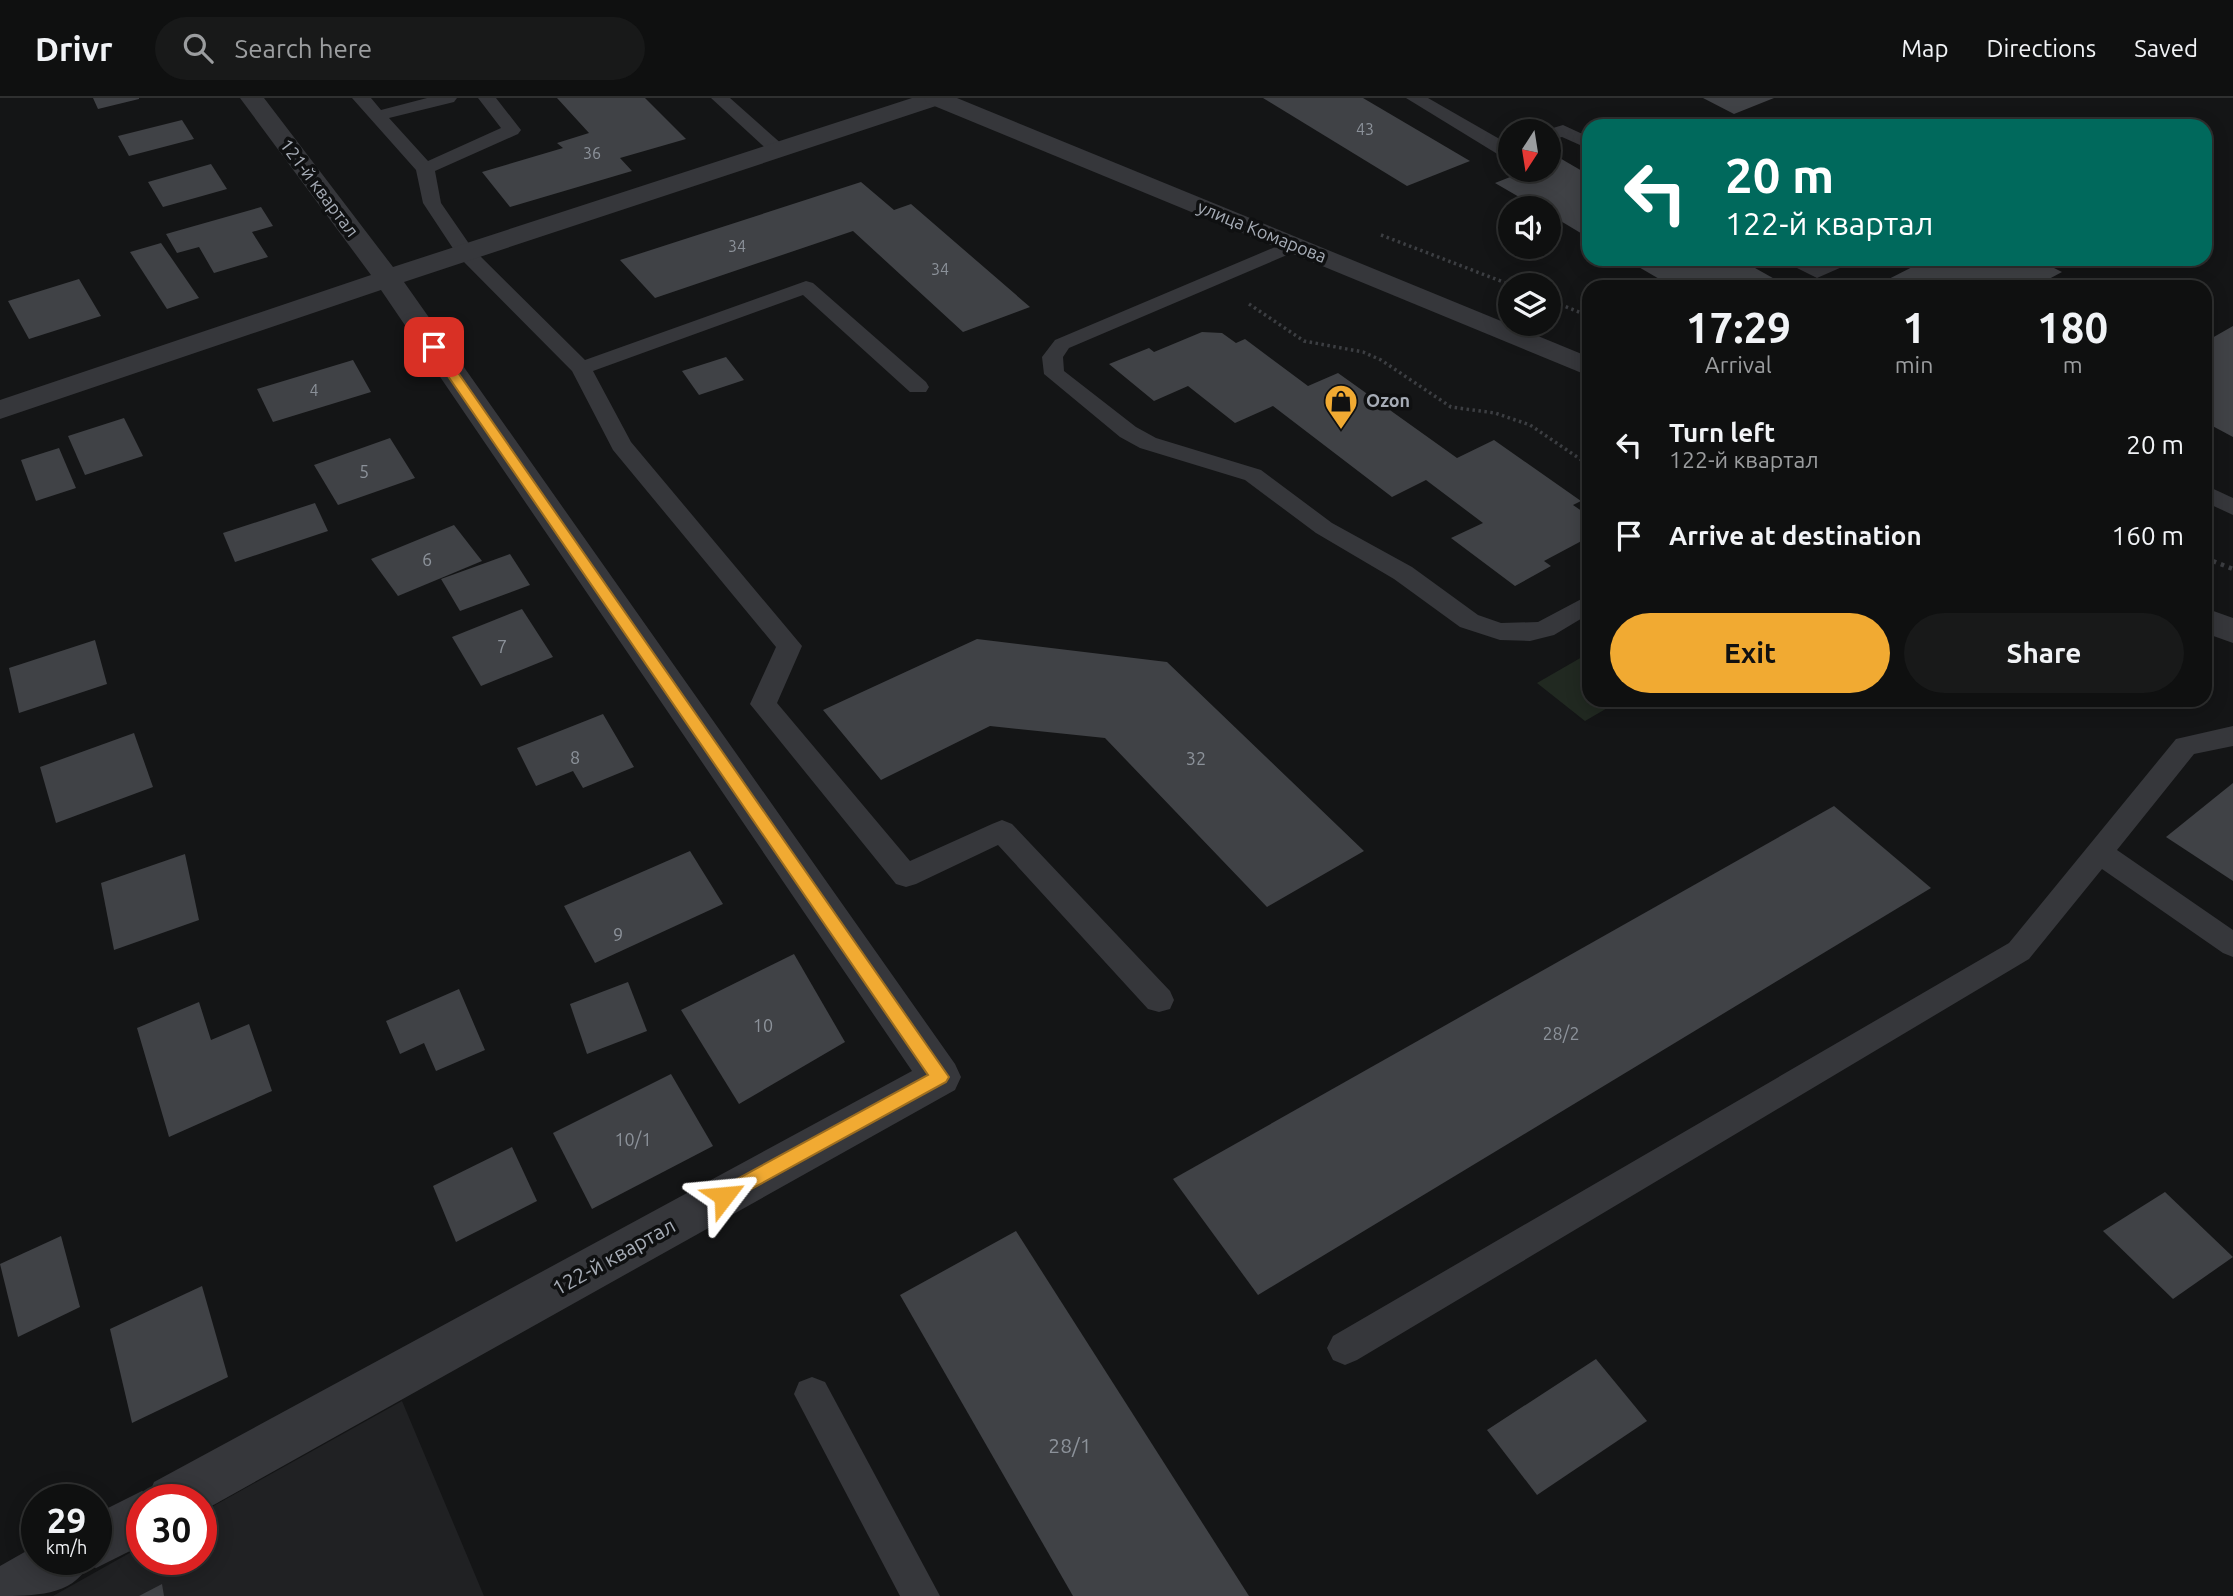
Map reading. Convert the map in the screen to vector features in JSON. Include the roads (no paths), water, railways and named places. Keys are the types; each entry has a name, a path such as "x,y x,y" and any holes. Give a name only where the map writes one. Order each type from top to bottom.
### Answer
{"street":[{"name":"121-й квартал","path":"252,98 387,278"},
{"path":"0,410 387,278 936,98"},
{"name":"улица Комарова","path":"936,98 1582,364"},
{"name":"122-й квартал","path":"201,1484 940,1077 387,278"},
{"path":"2212,623 2233,631"},
{"path":"0,1595 36,1575"}],"lane":[{"path":"360,98 425,169 432,203 465,252 581,368 621,445 789,646 763,704 906,876 1002,831 1159,1000"},
{"path":"377,116 448,98"},
{"path":"425,169 512,130 487,98"},
{"path":"720,98 778,150"},
{"path":"1415,98 1498,146"},
{"path":"1561,131 1582,140"},
{"path":"1294,245 1062,344 1051,359 1055,374 1138,437 1162,448 1232,466 1253,475 1324,528 1394,568 1469,621 1500,631 1530,632 1545,629 1582,607"},
{"path":"1806,266 1817,272 1829,266"},
{"path":"581,368 806,287 918,387"},
{"path":"2212,496 2233,508"},
{"path":"1345,1348 2018,951 2185,746 2233,736"},
{"path":"2098,852 2233,945"},
{"path":"812,1394 921,1596"}],"place":[{"name":"Ozon","path":"1341,431"}]}
